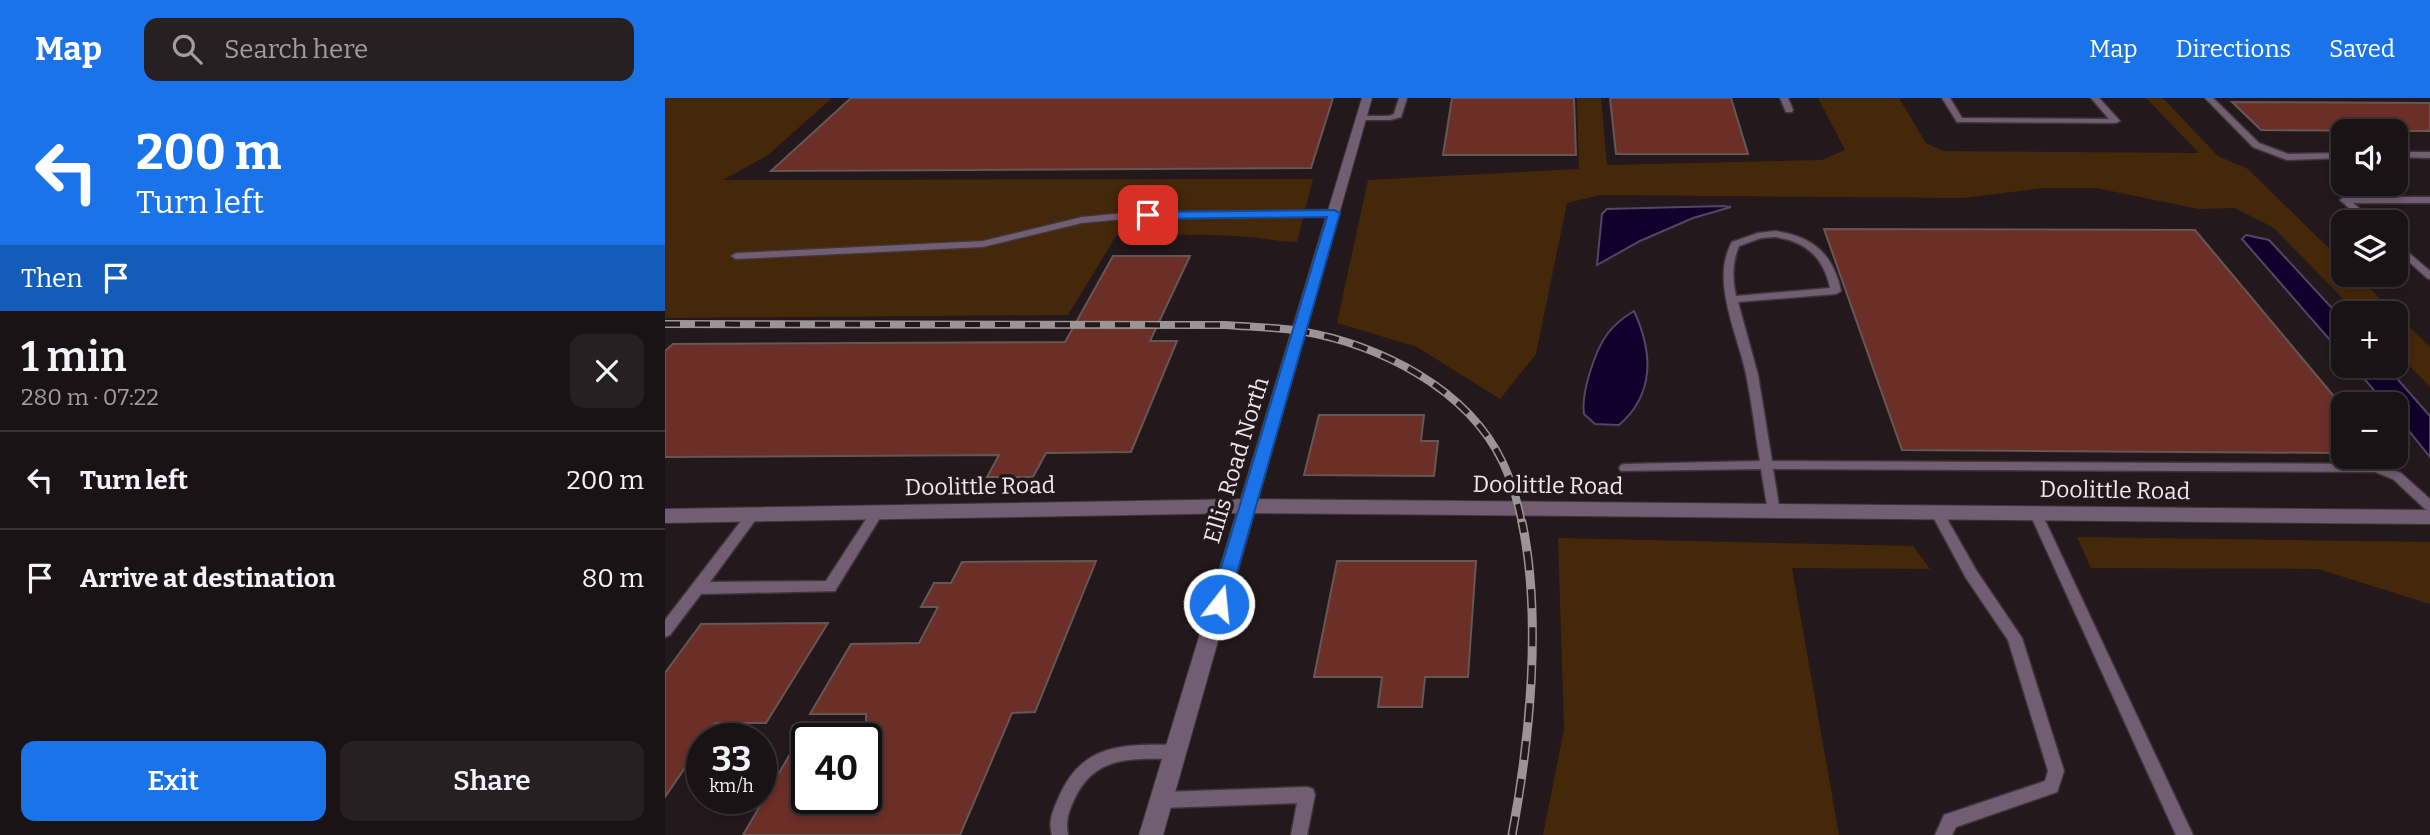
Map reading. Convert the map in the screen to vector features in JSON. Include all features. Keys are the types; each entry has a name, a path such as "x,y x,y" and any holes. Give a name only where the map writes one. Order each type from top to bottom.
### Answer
{"street":[{"name":"Ellis Road North","path":"1151,835 1367,98"},
{"name":"Doolittle Road","path":"665,516 1247,506 2430,517"}],"lane":[{"path":"1361,118 1390,118 1398,115 1403,98"},
{"path":"1784,98 1789,110"},
{"path":"1947,98 1960,120 2116,121 2095,98"},
{"path":"2209,98 2256,145 2287,157 2331,157"},
{"path":"2408,155 2430,155"},
{"path":"2386,196 2391,200"},
{"path":"2355,210 2344,200 2430,200"},
{"path":"736,256 983,244 1082,220 1124,216 1334,213"},
{"path":"1732,299 1836,292 1834,274 1821,254 1800,239 1783,234 1761,236 1735,244 1727,259 1732,299 1752,375 1764,465 1774,512"},
{"path":"2408,256 2430,276"},
{"path":"1625,468 1764,465 2376,468 2397,476 2430,506"},
{"path":"697,588 830,587 877,513"},
{"path":"1937,513 1971,574 2015,638 2056,771 2051,787 1950,821 1943,835"},
{"path":"2036,514 2185,835"},
{"path":"665,631 753,515"},
{"path":"1060,835 1056,825 1072,782 1092,761 1130,752 1176,752"},
{"path":"1162,800 1307,795 1299,835"}],"shaded area":[{"path":"665,98 832,98 768,155 723,180 1313,179 1297,242 1215,235 1116,236 1068,315 665,318"},
{"path":"1577,98 1601,98 1607,165 1822,160 1845,150 1818,98 1899,98 1926,143 1943,151 2199,153 2146,98 2163,98 2218,156 2248,169 2331,250 2331,286 2274,228 2235,208 2199,209 2096,188 2045,188 1963,198 1600,195 1567,203 1536,354 1500,399 1417,347 1337,323 1368,180 1579,169"},
{"path":"1731,207 1693,218 1640,241 1597,265 1602,214 1607,209"},
{"path":"2246,235 2269,240 2331,307 2331,341 2242,239"},
{"path":"2332,287 2368,287 2383,301 2345,301"},
{"path":"1634,311 1645,342 1645,386 1631,413 1619,425 1595,424 1584,414 1587,384 1594,361 1608,333"},
{"path":"2408,326 2430,347 2430,387 2408,364"},
{"path":"2363,378 2397,378 2430,416 2430,457 2408,430 2408,392 2376,392"},
{"path":"2077,537 2430,542 2430,604 2318,569 2091,568"},
{"path":"1558,538 1913,546 1930,569 1792,568 1839,835 1543,835 1564,729"}],"building":[{"path":"851,98 1333,98 1311,168 771,171"},
{"path":"1452,98 1574,98 1576,155 1443,155"},
{"path":"1610,98 1731,98 1748,154 1616,154"},
{"path":"2232,102 2430,103 2430,131 2408,131 2408,119 2331,119 2331,130 2261,130"},
{"path":"1824,229 2195,230 2331,393 2331,453 1902,450"},
{"path":"1113,256 1190,256 1150,341 1177,341 1131,452 1046,453 1033,477 987,477 999,455 665,457 665,351 673,344 1065,342"},
{"path":"1319,415 1424,415 1421,441 1438,441 1434,476 1304,475"},
{"path":"1096,561 1035,712 1012,713 960,835 743,835 755,814 777,814 777,777 791,752 791,814 882,814 882,723 866,723 866,714 810,714 851,644 919,643 938,607 921,607 934,583 951,583 962,562"},
{"path":"1337,561 1476,561 1468,677 1425,677 1422,707 1378,707 1382,677 1314,677"},
{"path":"828,623 766,723 686,723 686,766 665,797 665,673 701,624"}],"railway":[{"path":"665,324 1225,325 1291,330 1330,337 1389,359 1418,374 1444,392 1467,413 1487,436 1503,463 1522,524"},
{"path":"1512,835 1524,759 1531,678 1531,598 1522,522"}],"route":[{"path":"1148,215 1334,213 1219,604"}]}
